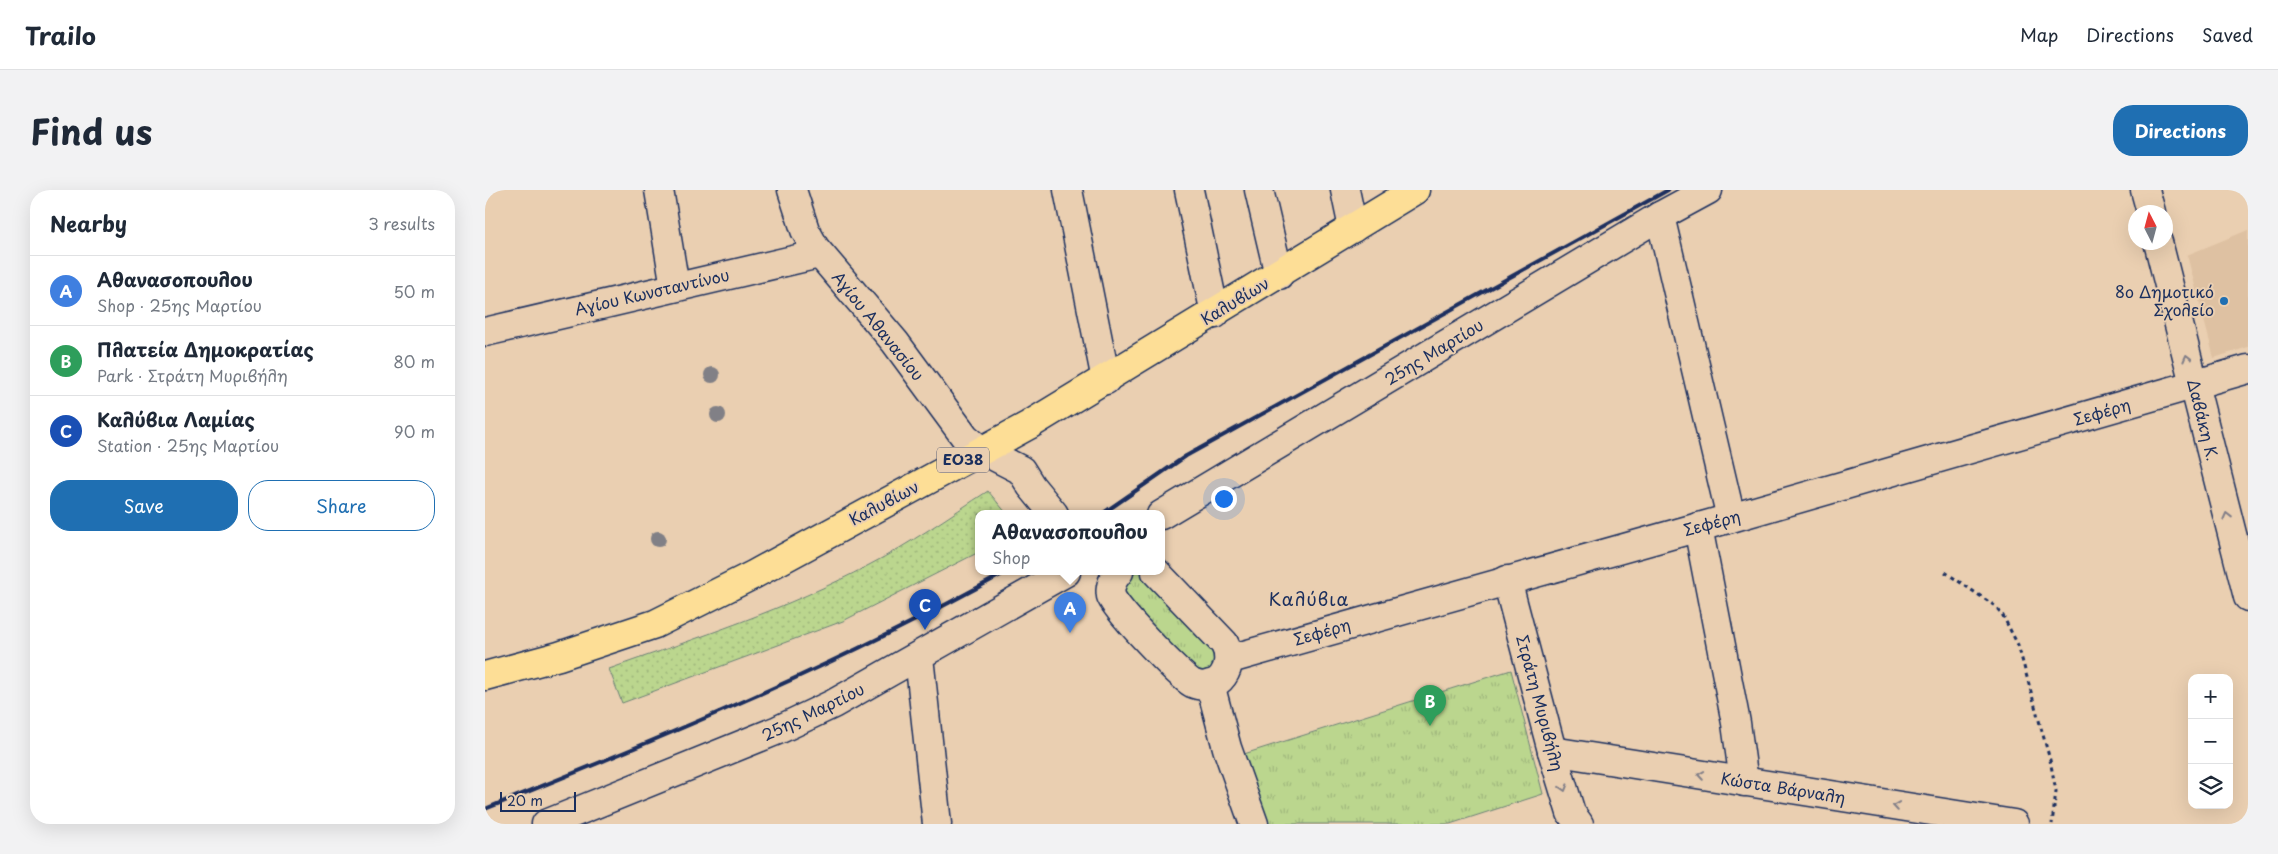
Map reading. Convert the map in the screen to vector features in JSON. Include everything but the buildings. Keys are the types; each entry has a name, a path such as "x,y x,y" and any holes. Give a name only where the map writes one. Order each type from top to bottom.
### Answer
{"main road":[{"name":"Καλυβίων","path":"485,676 617,637 677,615 983,450 1106,380 1279,275 1412,191"}],"street":[{"path":"659,190 675,287"},
{"name":"Αγίου Αθανασίου","path":"792,190 805,230 819,254 895,342 960,432 971,443 1021,470 1051,510"},
{"path":"1068,190 1106,380"},
{"path":"1189,190 1215,314"},
{"path":"1259,190 1279,275"},
{"path":"1345,190 1353,228"},
{"name":"25ης Μαρτίου","path":"1165,513 1660,216 1707,190"},
{"path":"2145,190 2149,205"},
{"path":"1660,216 1731,518"},
{"name":"Δαβάκη Κ.","path":"2160,250 2248,597"},
{"name":"Αγίου Κωνσταντίνου","path":"485,332 819,254"},
{"name":"Σεφέρη","path":"1230,659 2195,386 2248,369"},
{"path":"1698,527 1736,723 1745,782"},
{"name":"25ης Μαρτίου","path":"546,824 595,815 833,704 1061,575"},
{"path":"1117,575 1110,588 1114,606 1192,683 1209,684 1224,675 1230,659 1225,642 1159,575"},
{"name":"Στράτη Μυριβήλη","path":"1507,580 1571,813 1579,824"},
{"path":"919,657 937,824"},
{"path":"1209,684 1227,748 1253,824"},
{"name":"Κώστα Βάρναλη","path":"1553,751 2014,824"}],"path":[{"path":"1945,572 1995,606 2002,614 2018,645 2050,760 2056,791 2052,824"}],"shaded area":[{"name":"8ο Δημοτικό Σχολείο","path":"2248,230 2248,347 2214,358 2187,255"}],"green space":[{"path":"988,491 1004,510 975,510 975,554 843,621 622,703 609,669 774,609 838,581 929,530"},
{"path":"1128,575 1149,575 1218,642 1217,671 1190,675 1118,585"},
{"path":"1511,670 1543,794 1450,824 1267,824 1244,754"}],"railway":[{"path":"1108,510 1186,456 1668,190"},
{"path":"485,809 749,699 879,638 1000,575"}],"place":[{"name":"8ο Δημοτικό Σχολείο","path":"2224,301"},
{"name":"Καλύβια Λαμίας","path":"925,630"},
{"name":"Αθανασοπουλου","path":"1070,633"},
{"name":"Πλατεία Δημοκρατίας","path":"1430,726"}],"district":[{"name":"Καλύβια","path":"1309,600"}]}
